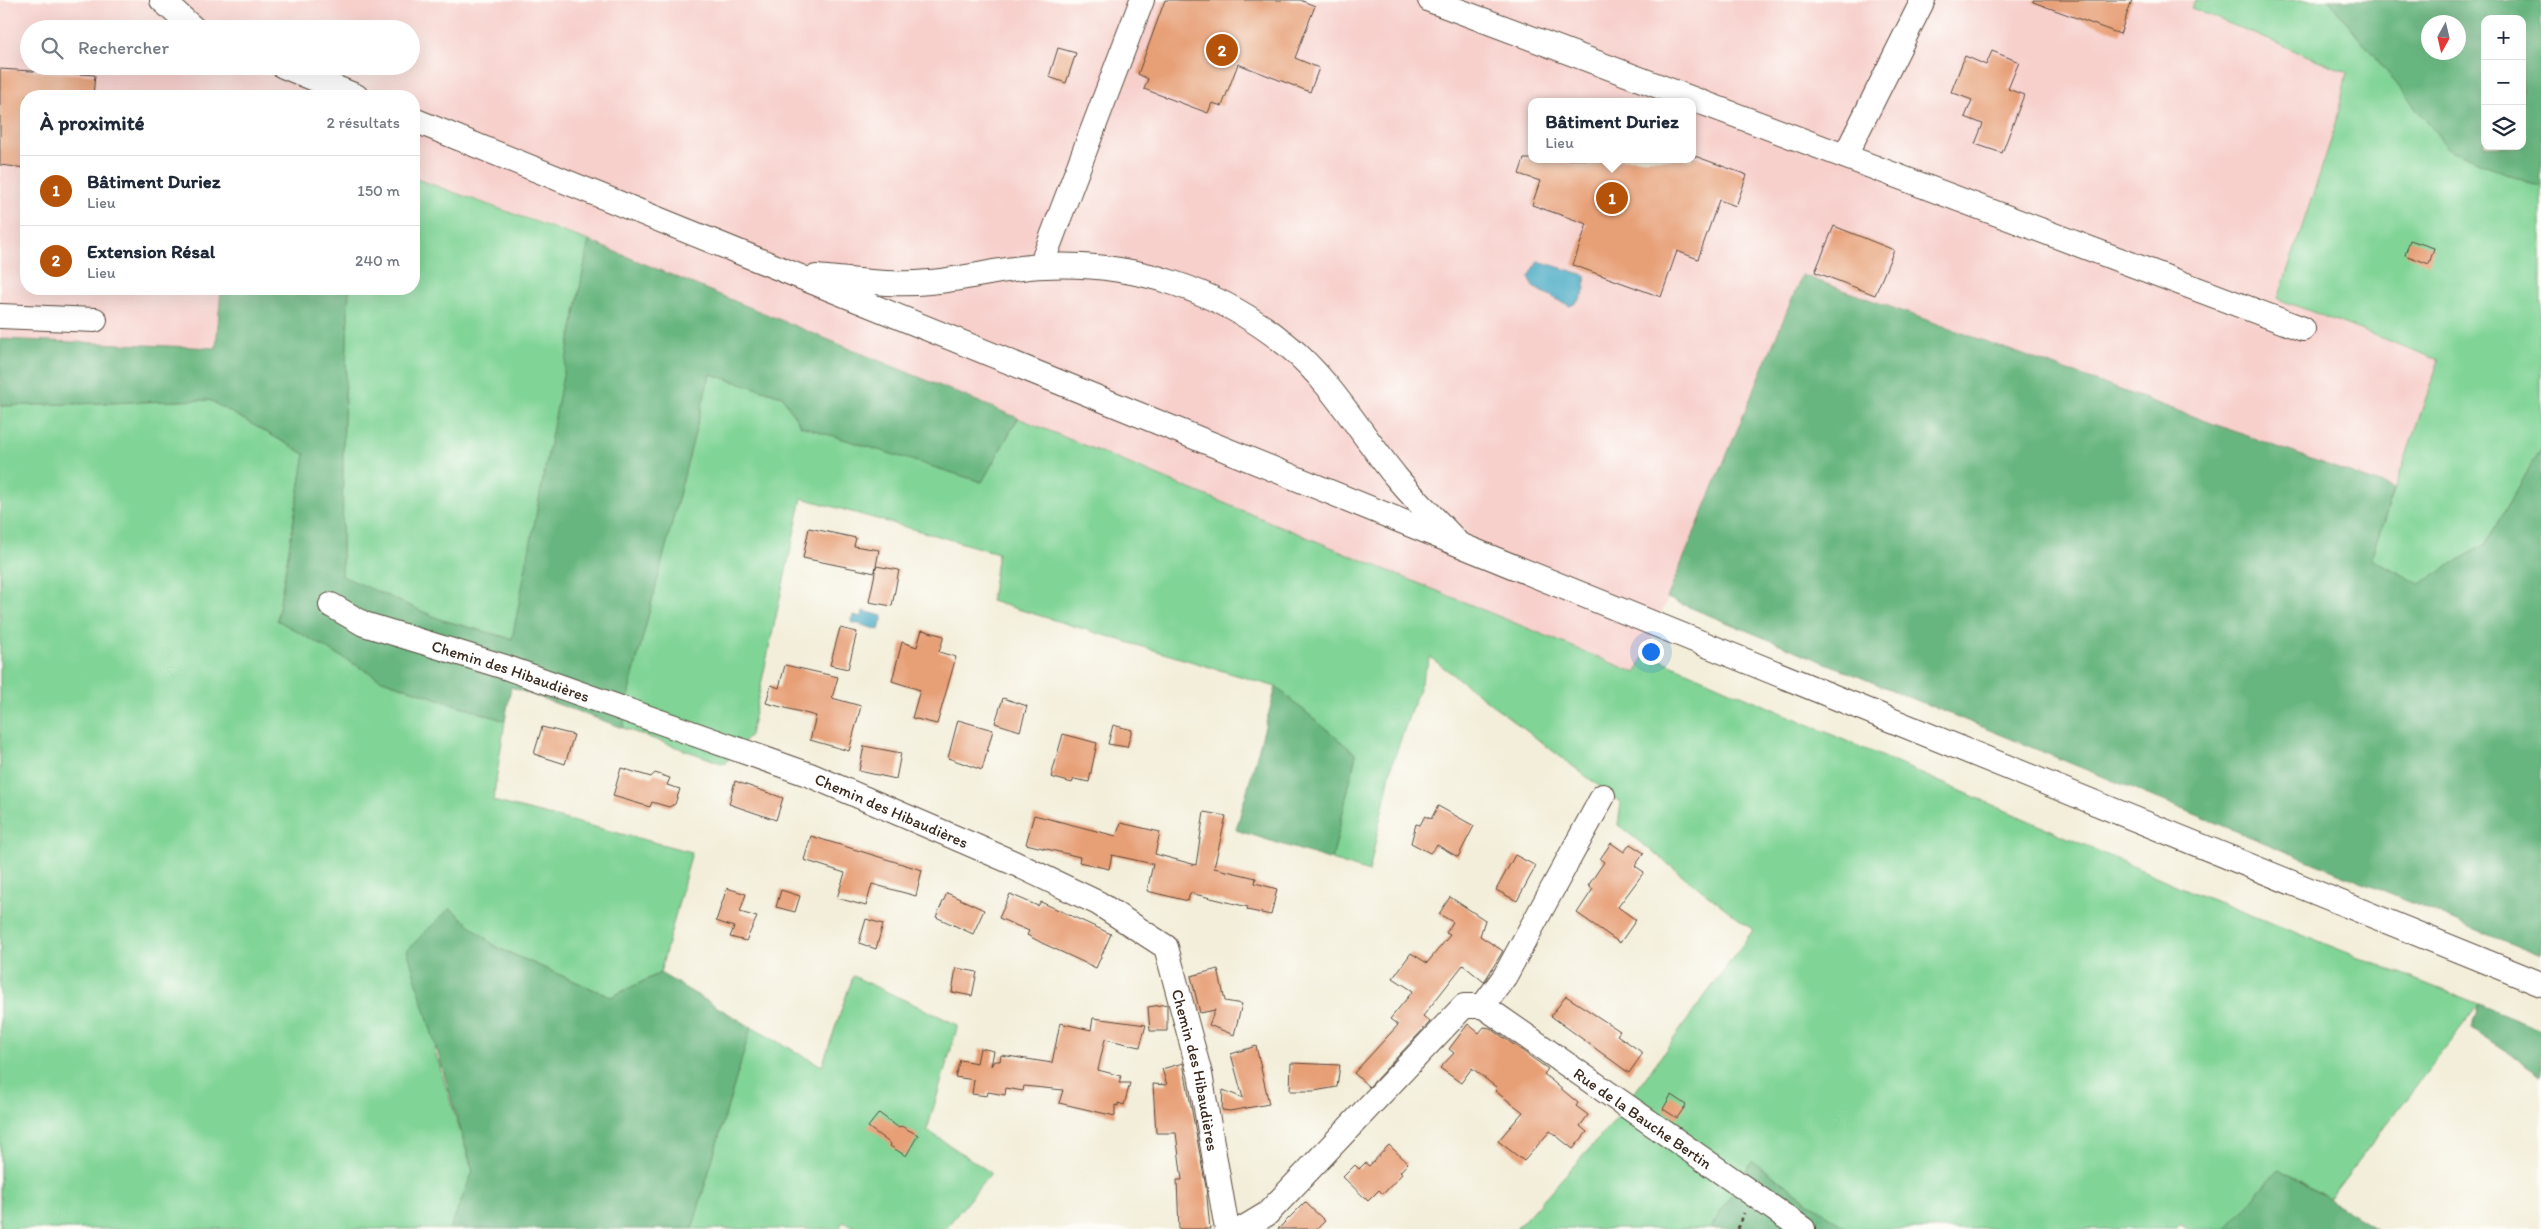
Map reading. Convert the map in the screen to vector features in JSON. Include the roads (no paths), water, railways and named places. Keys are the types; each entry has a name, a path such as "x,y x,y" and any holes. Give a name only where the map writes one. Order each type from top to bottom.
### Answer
{"street":[{"path":"162,0 184,20"},
{"path":"1043,266 1045,255 1142,0"},
{"path":"1430,0 1690,98"},
{"path":"1844,156 1923,0"},
{"path":"305,75 341,90"},
{"path":"1696,100 2303,329"},
{"path":"420,122 2541,984"},
{"path":"790,274 891,284 928,283 1043,266 1083,266 1123,269 1167,280 1204,294 1249,317 1289,346 1321,380 1396,478 1460,545"},
{"path":"0,316 95,320"},
{"name":"Chemin des Hibaudières","path":"331,605 364,624 505,667 810,775 1014,864 1098,903 1166,947 1200,1074 1227,1229"},
{"path":"1242,1229 1267,1214 1464,1006 1483,1006 1505,976 1603,796"},
{"name":"Rue de la Bauche Bertin","path":"1483,1006 1614,1100 1719,1169 1803,1229"}],"water":[{"path":"1538,261 1585,275 1584,294 1579,301 1570,306 1533,287 1529,277"},
{"path":"863,611 883,616 879,630 851,622 853,615 862,617"}],"place":[{"name":"Extension Résal","path":"1222,50"},
{"name":"Bâtiment Duriez","path":"1612,198"}]}
